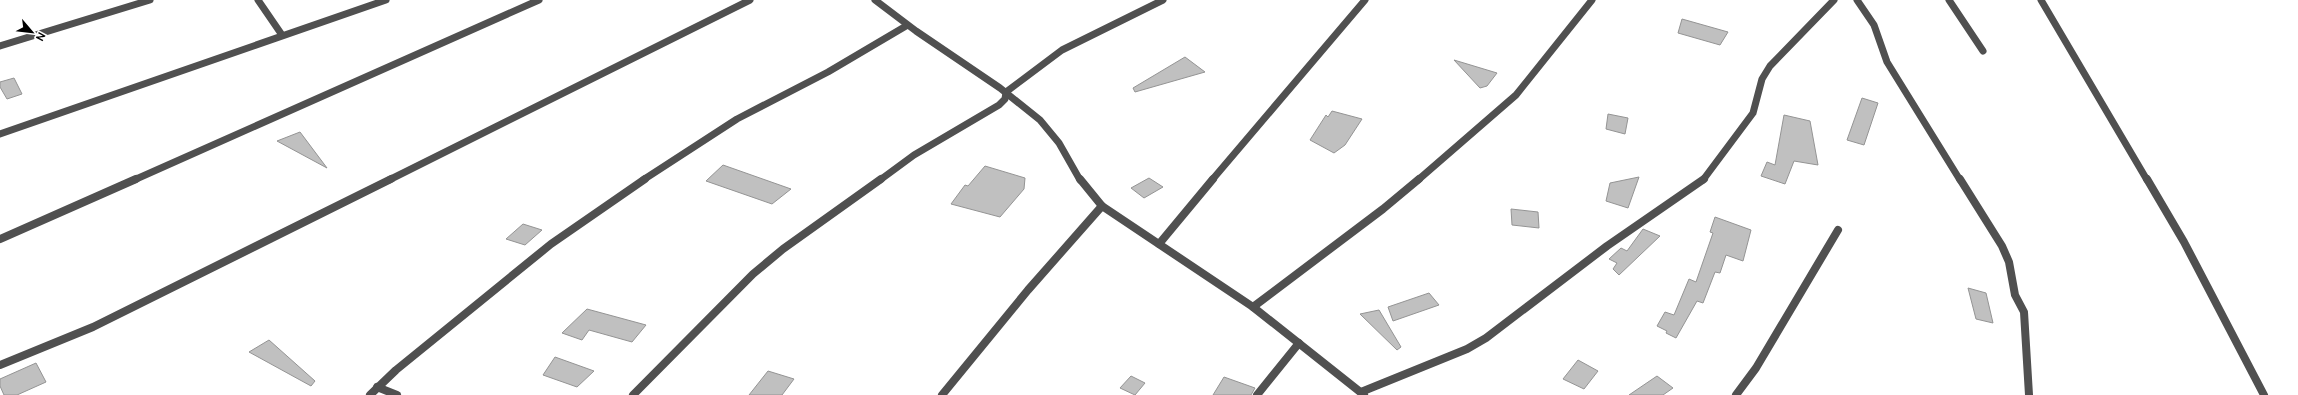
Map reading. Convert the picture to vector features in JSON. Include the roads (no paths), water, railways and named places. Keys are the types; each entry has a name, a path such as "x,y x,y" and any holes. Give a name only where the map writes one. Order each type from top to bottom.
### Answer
{"street":[{"path":"0,46 150,0"},
{"path":"258,0 282,35"},
{"path":"0,134 386,0"},
{"path":"0,239 539,0"},
{"path":"0,365 93,327 750,0"},
{"path":"875,0 906,26 1006,92 1042,121 1057,138 1085,187 1102,206 1253,307 1362,393 1467,349 1486,338 1607,246 1694,187 1706,177 1753,113 1762,79 1770,66 1834,0"},
{"path":"633,395 753,274 783,249 902,163 999,105 1005,99 1006,92 1062,50 1163,0"},
{"path":"1159,244 1240,145 1365,0"},
{"path":"1253,307 1383,209 1487,122 1516,95 1592,0"},
{"path":"1857,0 1874,26 1887,62 2002,246 2009,262 2015,295 2024,312 2029,395"},
{"path":"1949,0 1983,51"},
{"path":"2041,0 2184,242 2264,395"},
{"path":"370,395 377,387 551,244 616,197 737,119 828,72 906,26"},
{"path":"942,395 1028,290 1102,206"},
{"path":"1736,395 1756,368 1838,230"},
{"path":"1257,395 1299,343"},
{"path":"377,387 397,395"}]}
